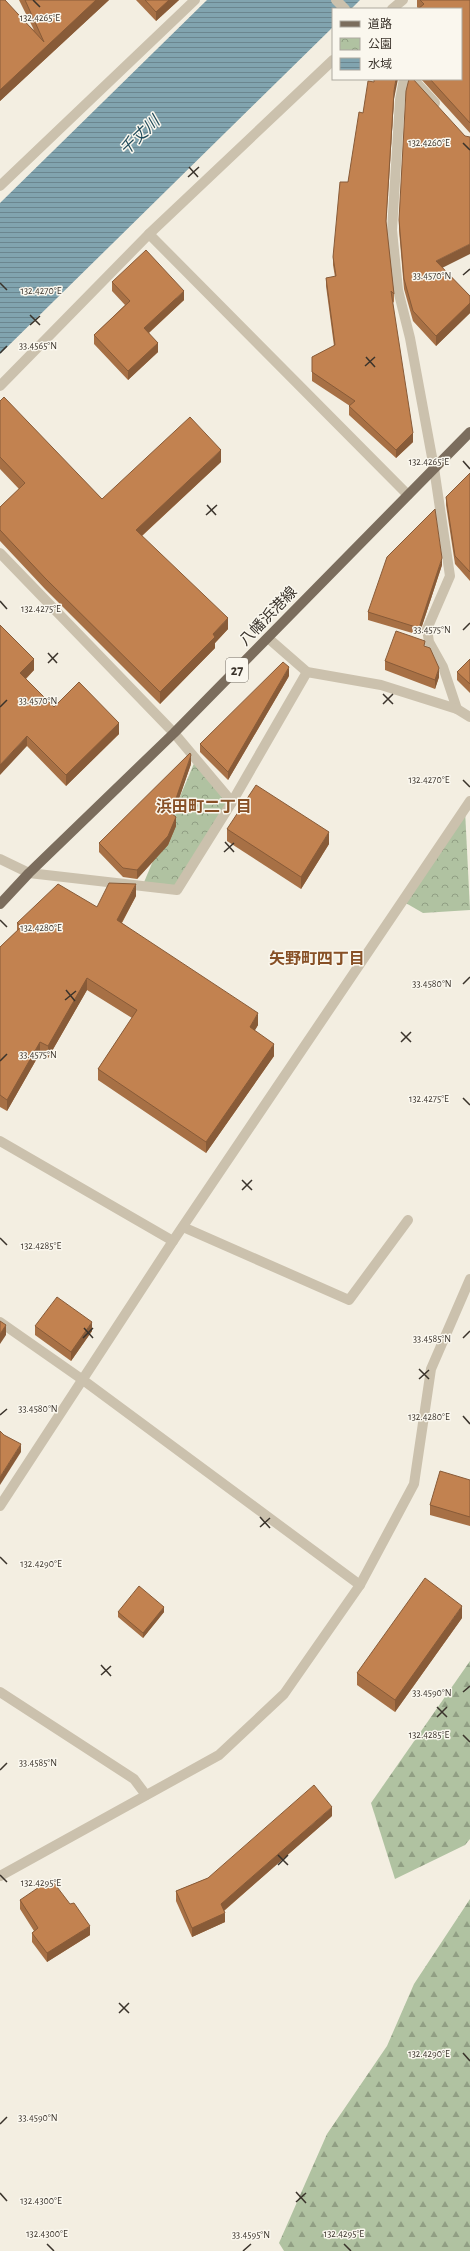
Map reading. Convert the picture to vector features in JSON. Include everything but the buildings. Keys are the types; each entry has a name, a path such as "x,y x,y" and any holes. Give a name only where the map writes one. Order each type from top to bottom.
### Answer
{"main road":[{"name":"八幡浜港線","path":"2,899 174,734 470,432"}],"street":[{"path":"0,186 195,0"},
{"path":"336,0 344,8"},
{"path":"393,8 403,0"},
{"path":"0,386 149,234 332,61"},
{"path":"404,80 400,100 392,230 398,290 410,338 434,468 450,576 427,628 429,642 444,668 457,709"},
{"path":"415,80 444,113"},
{"path":"149,234 408,495"},
{"path":"0,553 174,734 232,802"},
{"path":"268,638 307,672 381,685 457,709 470,718"},
{"path":"0,859 29,873 177,890 232,802 307,672"},
{"path":"0,1506 173,1241 470,801"},
{"path":"0,1141 173,1241"},
{"path":"183,1227 349,1300 408,1220"},
{"path":"0,1876 219,1754 284,1694 360,1585 414,1484 431,1369 470,1279"},
{"path":"0,1322 83,1380 360,1585"},
{"path":"0,1692 134,1779 146,1795"}],"green space":[{"path":"195,761 232,802 177,890 142,887"},
{"path":"465,810 470,910 423,913 404,902"},
{"path":"470,1661 470,1839 465,1845 395,1879 371,1803"},
{"path":"470,1899 470,2251 284,2251 279,2243 327,2134 387,2046 414,1984"}],"water":[{"name":"千丈川","path":"207,0 360,0 352,8 332,8 332,28 0,354 0,203"}],"district":[{"name":"浜田町二丁目","path":"204,806"},
{"name":"矢野町四丁目","path":"317,958"}]}
